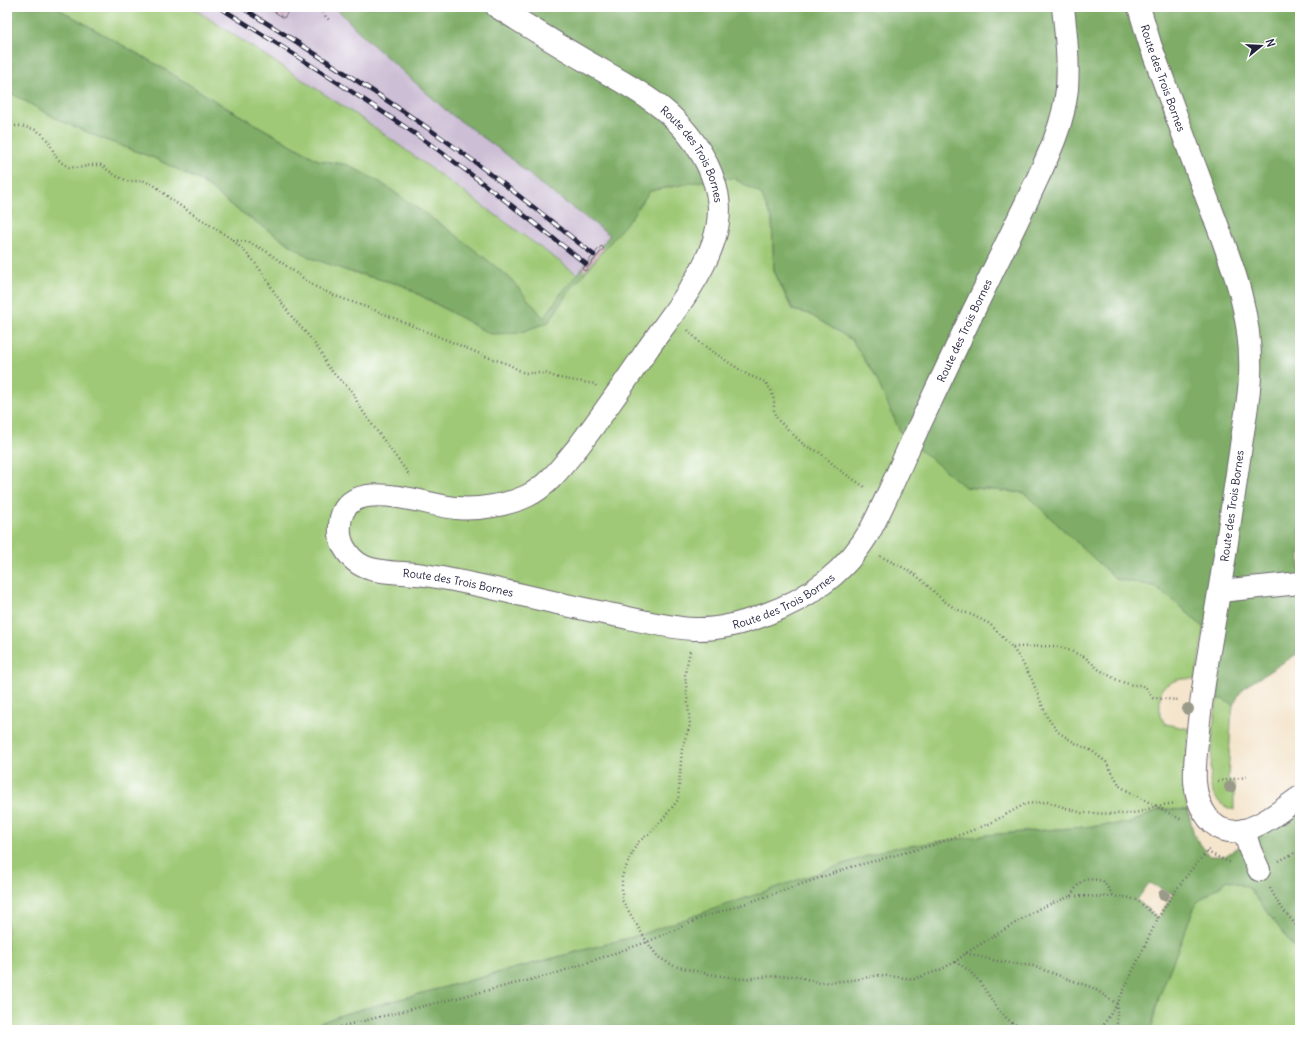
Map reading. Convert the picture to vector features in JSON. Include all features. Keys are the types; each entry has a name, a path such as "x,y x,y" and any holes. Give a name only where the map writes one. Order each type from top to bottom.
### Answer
{"street":[{"name":"Route des Trois Bornes","path":"497,7 530,28 642,93 663,108 685,129 706,162 718,192 720,216 713,245 698,275 599,420 561,468 544,485 526,497 502,504 463,509 444,507 377,494 362,497 348,505 342,515 339,530 342,544 350,555 361,565 378,570 421,574 653,623 694,629 720,628 740,623 769,614 797,602 819,587 843,566 871,529 950,360 1055,142 1067,92 1067,44 1063,7"},
{"name":"Route des Trois Bornes","path":"1139,7 1150,44 1232,266 1245,307 1250,340 1250,378 1220,591 1201,700 1195,781 1199,801 1204,812 1212,822 1221,830 1236,831"},
{"path":"1220,591 1300,583"},
{"path":"1259,870 1250,850 1236,831 1251,828 1272,817 1300,797"}],"path":[{"path":"317,7 330,21"},
{"path":"7,126 21,126 34,129 42,134 49,142 56,157 62,163 69,166 79,168 91,165 102,165 116,176 128,181 144,181 154,185 173,201 233,240 253,260 276,295 320,351 327,365 353,392 358,404 401,463"},
{"path":"233,240 248,242 266,251 314,286 333,295 377,311 508,364 524,373 544,373 560,378 595,384 597,388"},
{"path":"673,313 700,343 748,375 765,382 771,390 777,420 791,434 804,445 819,452 841,471 860,482 883,502"},
{"path":"333,1030 554,974 648,942 706,916 848,868 933,845 989,824 1026,804 1047,802 1082,813 1125,814 1140,812 1156,806 1120,786 1106,762 1092,751 1075,743 1058,732 1047,717 1032,680 1012,647 990,624 944,601 917,576 861,544"},
{"path":"694,629 685,674 690,725 682,748 678,800 651,832 637,843 622,876 622,900 658,957 674,966 741,979 796,976 820,983 853,980 880,974 914,979 940,970 1040,908 1071,896 1126,896 1137,900 1158,918"},
{"path":"1012,647 1055,646 1066,649 1085,657 1098,669 1119,681 1132,685 1141,685 1146,688 1153,698 1160,699"},
{"path":"1195,781 1212,782 1247,777"},
{"path":"1098,1030 1104,1024 1117,1004 1158,918 1173,894 1186,876 1207,852 1236,831"},
{"path":"1259,870 1280,906 1300,930"},
{"path":"1071,896 1077,884 1090,878 1103,881 1113,896"},
{"path":"966,953 996,961 1033,966 1093,988 1117,1004"},
{"path":"955,962 967,969 980,982 999,1011 1013,1024 1034,1030"},
{"path":"1117,1004 1117,1030"}],"shaded area":[{"path":"191,7 335,7 363,36 448,112 506,154 539,183 610,235 577,274 367,122"}],"green space":[{"path":"7,7 55,7 161,67 220,104 318,160 348,165 380,182 456,235 510,278 544,318 562,292 610,235 539,183 506,154 448,112 363,36 335,7 1300,7 1300,652 1243,688 1233,705 1222,699 1217,699 1222,656 1218,642 1180,606 1154,586 1116,579 1024,493 965,487 901,434 876,378 852,340 809,314 793,310 774,271 772,220 761,194 733,178 702,181 650,191 630,219 567,294 549,322 519,333 490,334 402,285 348,271 309,257 235,208 201,181 154,158 103,139 59,120 7,91"},
{"path":"55,7 191,7 367,122 577,274 650,191 702,181 733,178 761,194 772,220 774,271 792,310 809,314 852,340 876,378 965,487 1024,493 1116,579 1154,586 1180,606 1204,628 1196,679 1182,679 1162,688 1160,699 1160,716 1166,724 1190,729 1184,776 1184,793 1188,810 1161,809 1130,823 987,835 636,936 344,1014 301,1030 7,1030 7,91 59,120 103,139 154,158 201,181 235,208 309,257 348,271 402,285 490,334 348,165 318,160 220,104 161,67"},
{"path":"1217,699 1222,699 1233,705 1228,779 1234,784 1234,810 1218,801 1210,784 1213,728"},
{"path":"1300,807 1300,955 1249,888 1228,880 1196,903 1159,997 1151,1030 301,1030 344,1014 636,936 887,849 987,835 1130,823 1161,809 1188,810 1194,835 1209,856 1225,856","holes":["1149,883 1173,894 1158,918 1137,900"]},
{"path":"1228,880 1249,888 1300,955 1300,1030 1151,1030 1159,997 1196,903"}],"building":[{"path":"267,7 291,7 284,18"},
{"path":"601,246 604,248 585,271 582,269"}],"railway":[{"path":"219,7 350,90 427,142 488,187 586,264"},
{"path":"241,7 361,83 432,131 494,176 594,255"}]}
